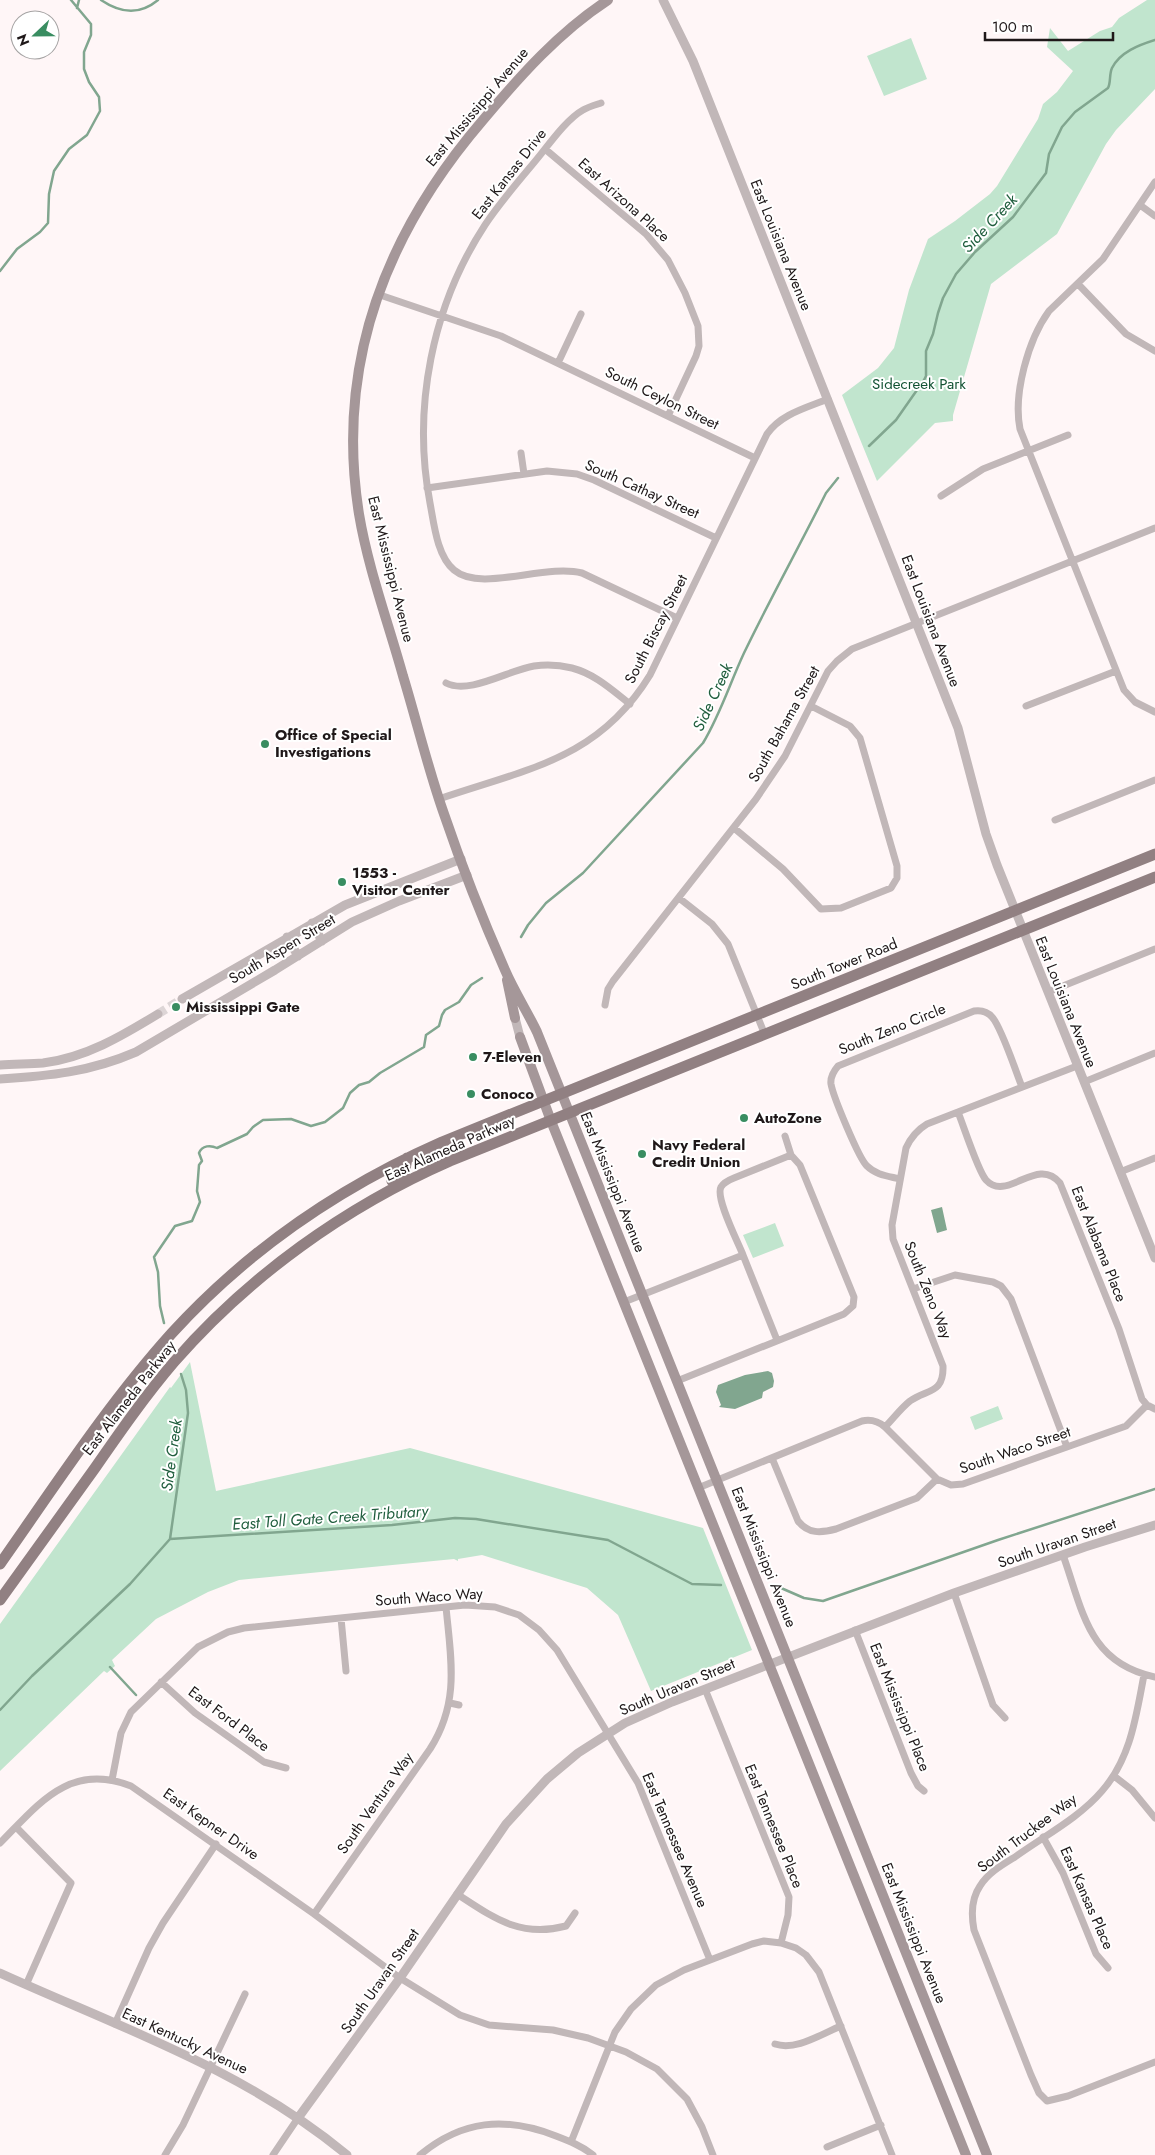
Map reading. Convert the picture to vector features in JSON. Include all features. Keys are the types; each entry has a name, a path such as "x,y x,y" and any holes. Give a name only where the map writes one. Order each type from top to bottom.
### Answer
{"main road":[{"name":"East Mississippi Avenue","path":"608,0 583,17 545,51 516,81 464,142 433,183 402,237 362,350 356,381 353,422 355,483 366,544 439,799 461,860 507,974 529,1015 562,1094 987,2155"},
{"name":"South Tower Road","path":"544,1102 1155,854"},
{"path":"551,1121 1155,877"},
{"name":"East Mississippi Avenue","path":"507,974 515,1018"},
{"name":"East Mississippi Avenue","path":"520,1037 551,1121 966,2155"},
{"name":"East Alameda Parkway","path":"0,1564 135,1377 198,1307 241,1267 302,1220 354,1187 407,1158 544,1102"},
{"name":"East Alameda Parkway","path":"0,1600 143,1400 185,1350 229,1306 264,1275 313,1238 372,1200 438,1167 551,1121"},
{"path":"350,1213 364,1197 404,1175 407,1158"}],"street":[{"name":"East Louisiana Avenue","path":"663,0 695,66 917,622 964,745 986,834 1015,911 1155,1258"},
{"name":"East Kansas Drive","path":"601,103 582,110 545,149 485,225 465,260 442,315 430,361 424,408 427,488 443,556 452,569 461,575 468,578 484,579 553,570 573,570 677,618"},
{"name":"East Arizona Place","path":"545,149 646,234 668,260 686,292 698,326 699,346 668,416"},
{"path":"1155,182 1103,259 1042,320 1037,329 1020,382 1017,403 1018,416 1028,451 1124,690 1131,698 1155,712"},
{"path":"1140,205 1155,216"},
{"path":"1078,284 1126,334 1155,351"},
{"name":"South Ceylon Street","path":"380,295 501,336 755,458"},
{"path":"558,363 581,314"},
{"name":"South Biscay Street","path":"439,799 554,760 572,752 604,731 630,704 650,676 767,434 780,420 828,399"},
{"path":"941,496 983,469 1068,435"},
{"path":"521,453 524,474"},
{"name":"South Cathay Street","path":"427,488 524,474 559,472 594,480 716,538"},
{"name":"South Bahama Street","path":"605,1005 608,989 613,981 734,828 775,772 828,671 844,654 917,622 1155,528"},
{"path":"446,683 462,687 534,666 559,666 574,669 595,678 630,704"},
{"path":"1026,706 1116,671"},
{"path":"734,828 783,869 821,909 840,908 891,888 897,878 897,866 860,738 850,726 811,706"},
{"path":"1055,820 1155,780"},
{"name":"South Aspen Street","path":"182,999 287,937 360,898 461,860"},
{"name":"South Aspen Street","path":"0,1079 51,1076 93,1068 136,1052 369,914 467,875"},
{"path":"679,898 712,924 728,944 765,1035"},
{"path":"312,923 322,941"},
{"path":"287,937 298,956"},
{"path":"1048,992 1155,949"},
{"name":"South Zeno Circle","path":"900,1179 874,1172 858,1154 831,1085 833,1072 838,1066 965,1014 980,1010 986,1012 995,1020 1022,1087"},
{"path":"0,1065 44,1062 81,1053 107,1043 158,1014"},
{"name":"East Mississippi Avenue","path":"515,1018 520,1037"},
{"path":"1084,1082 1155,1053"},
{"name":"South Zeno Way","path":"885,1427 910,1402 932,1392 938,1387 943,1374 943,1366 893,1240 892,1225 906,1148 915,1133 927,1124 1077,1066"},
{"name":"East Alabama Place","path":"958,1112 984,1176 992,1185 1005,1186 1043,1173 1056,1177 1060,1183 1119,1328 1139,1392 1147,1404"},
{"path":"677,1381 844,1314 853,1306 854,1297 800,1164 791,1155 785,1136"},
{"path":"777,1340 720,1198 721,1187 726,1182 791,1155"},
{"path":"1120,1172 1155,1158"},
{"path":"624,1302 743,1255"},
{"path":"913,1289 955,1275 993,1282 1007,1292 1067,1447"},
{"path":"1147,1404 1155,1409"},
{"name":"South Waco Street","path":"937,1479 951,1485 963,1484 1126,1426 1147,1404"},
{"path":"698,1488 862,1421 876,1421 885,1427 937,1479 918,1498 827,1532 813,1532 802,1526 798,1521 772,1458"},
{"name":"South Uravan Street","path":"273,2155 400,1978 498,1835 532,1794 562,1766 607,1733 643,1714 855,1630 954,1593 1155,1525"},
{"path":"1063,1555 1090,1630 1097,1643 1123,1667 1155,1677"},
{"path":"954,1593 993,1705 998,1713 1005,1718"},
{"name":"South Waco Way","path":"112,1780 121,1733 131,1712 198,1647 228,1632 244,1628 446,1607 480,1605 495,1607 519,1615 535,1626 556,1650 607,1733"},
{"name":"South Ventura Way","path":"314,1914 430,1749 442,1728 450,1703 452,1672 446,1607"},
{"path":"341,1618 346,1671"},
{"name":"East Mississippi Place","path":"855,1630 910,1773 918,1786 924,1791"},
{"name":"South Truckee Way","path":"1144,1675 1132,1735 1114,1776 1092,1802 987,1877 975,1896 972,1918 974,1930 1031,2075 1039,2093 1047,2100 1076,2093 1155,2062"},
{"name":"East Ford Place","path":"161,1682 195,1712 264,1762 286,1768"},
{"name":"East Tennessee Place","path":"705,1689 789,1897 788,1915 782,1943"},
{"path":"450,1703 459,1705"},
{"name":"East Tennessee Avenue","path":"607,1733 644,1798 710,1960"},
{"path":"1114,1776 1132,1790 1155,1818"},
{"name":"East Kepner Drive","path":"0,1843 42,1801 62,1787 85,1779 112,1780 131,1786 216,1844 400,1978 449,2009 471,2020 489,2025 553,2030 576,2035 609,2045 639,2058 657,2069 678,2088 694,2112 713,2155"},
{"path":"16,1827 72,1883 26,1984"},
{"name":"East Kansas Place","path":"1043,1837 1063,1873 1096,1954 1108,1968"},
{"path":"115,2024 136,1975 163,1923 216,1844"},
{"path":"457,1894 503,1923 528,1930 566,1926 575,1913"},
{"path":"571,2142 609,2045 622,2020 640,1999 668,1978 710,1960 764,1941 782,1943 796,1948 812,1962 819,1972 892,2155"},
{"name":"East Kentucky Avenue","path":"0,1973 210,2067 257,2091 298,2118 347,2155"},
{"path":"165,2155 183,2124 245,1994"},
{"path":"775,2044 783,2047 793,2046 841,2026"},
{"path":"420,2155 432,2145 454,2132 478,2125 497,2123 528,2126 571,2142 593,2155"},
{"path":"827,2147 881,2125"}],"green space":[{"name":"Sidecreek Park","path":"1147,0 1155,0 1155,89 1116,130 1106,144 1057,234 991,284 953,415 953,421 935,423 877,481 842,395 878,368 894,348 909,290 928,239 955,221 990,194 997,186 1038,119 1043,104 1057,92 1073,71 1047,47 1050,28 1068,51 1100,31 1112,27 1119,18"},
{"path":"911,38 927,79 884,96 867,56"},
{"path":"775,1223 784,1246 753,1258 743,1235"},
{"path":"190,1362 216,1491 410,1448 703,1528 752,1650 651,1691 618,1615 587,1588 482,1555 458,1559 458,1561 454,1559 239,1580 208,1592 156,1619 112,1660 115,1666 107,1673 104,1671 0,1771 0,1624 170,1387"},
{"path":"998,1406 1003,1419 975,1430 970,1417"}],"shaded area":[{"path":"942,1207 947,1230 937,1233 931,1210"},
{"path":"768,1371 772,1373 773,1387 763,1392 762,1398 735,1409 719,1407 721,1405 716,1392 718,1385 745,1375"}],"waterway":[{"path":"0,271 17,249 40,232 48,223 49,194 54,171 69,149 87,135 100,111 99,97 89,82 84,69 84,52 91,35 91,24 71,0"},
{"path":"77,8 79,0"},
{"path":"101,0 115,8 130,11 144,9 158,0"},
{"name":"Side Creek","path":"869,446 896,420 924,380 926,376 926,351 943,298 956,274 975,252 1013,217 1046,173 1049,154 1062,127 1075,112 1108,88 1111,71 1115,62 1130,50 1155,40"},
{"name":"Side Creek","path":"521,937 546,903 583,873 703,743 715,721 744,653 764,613 826,493 838,478"},
{"name":"Side Creek","path":"164,1323 160,1306 158,1272 154,1257 175,1226 192,1221 200,1202 197,1191 199,1165 202,1161 199,1153 200,1150 207,1146 217,1148 247,1134 263,1120 291,1119 311,1126 325,1122 343,1108 350,1093 359,1085 369,1082 380,1073 424,1047 426,1035 439,1026 445,1010 459,1002 471,985 482,978"},
{"name":"Side Creek","path":"170,1539 188,1413 186,1390 181,1374"},
{"path":"781,1588 804,1598 823,1601 998,1540 1155,1489"},
{"name":"East Toll Gate Creek Tributary","path":"0,1710 32,1676 130,1584 170,1539 392,1525 455,1518 476,1519 608,1540 692,1584 721,1585"},
{"path":"110,1667 136,1695"}],"tunnel":[{"path":"158,1014 182,999"}],"place":[{"name":"Office of Special Investigations","path":"265,744"},
{"name":"1553 - Visitor Center","path":"342,882"},
{"name":"Mississippi Gate","path":"176,1007"},
{"name":"7-Eleven","path":"473,1057"},
{"name":"Conoco","path":"471,1094"},
{"name":"AutoZone","path":"744,1118"},
{"name":"Navy Federal Credit Union","path":"642,1154"}]}
